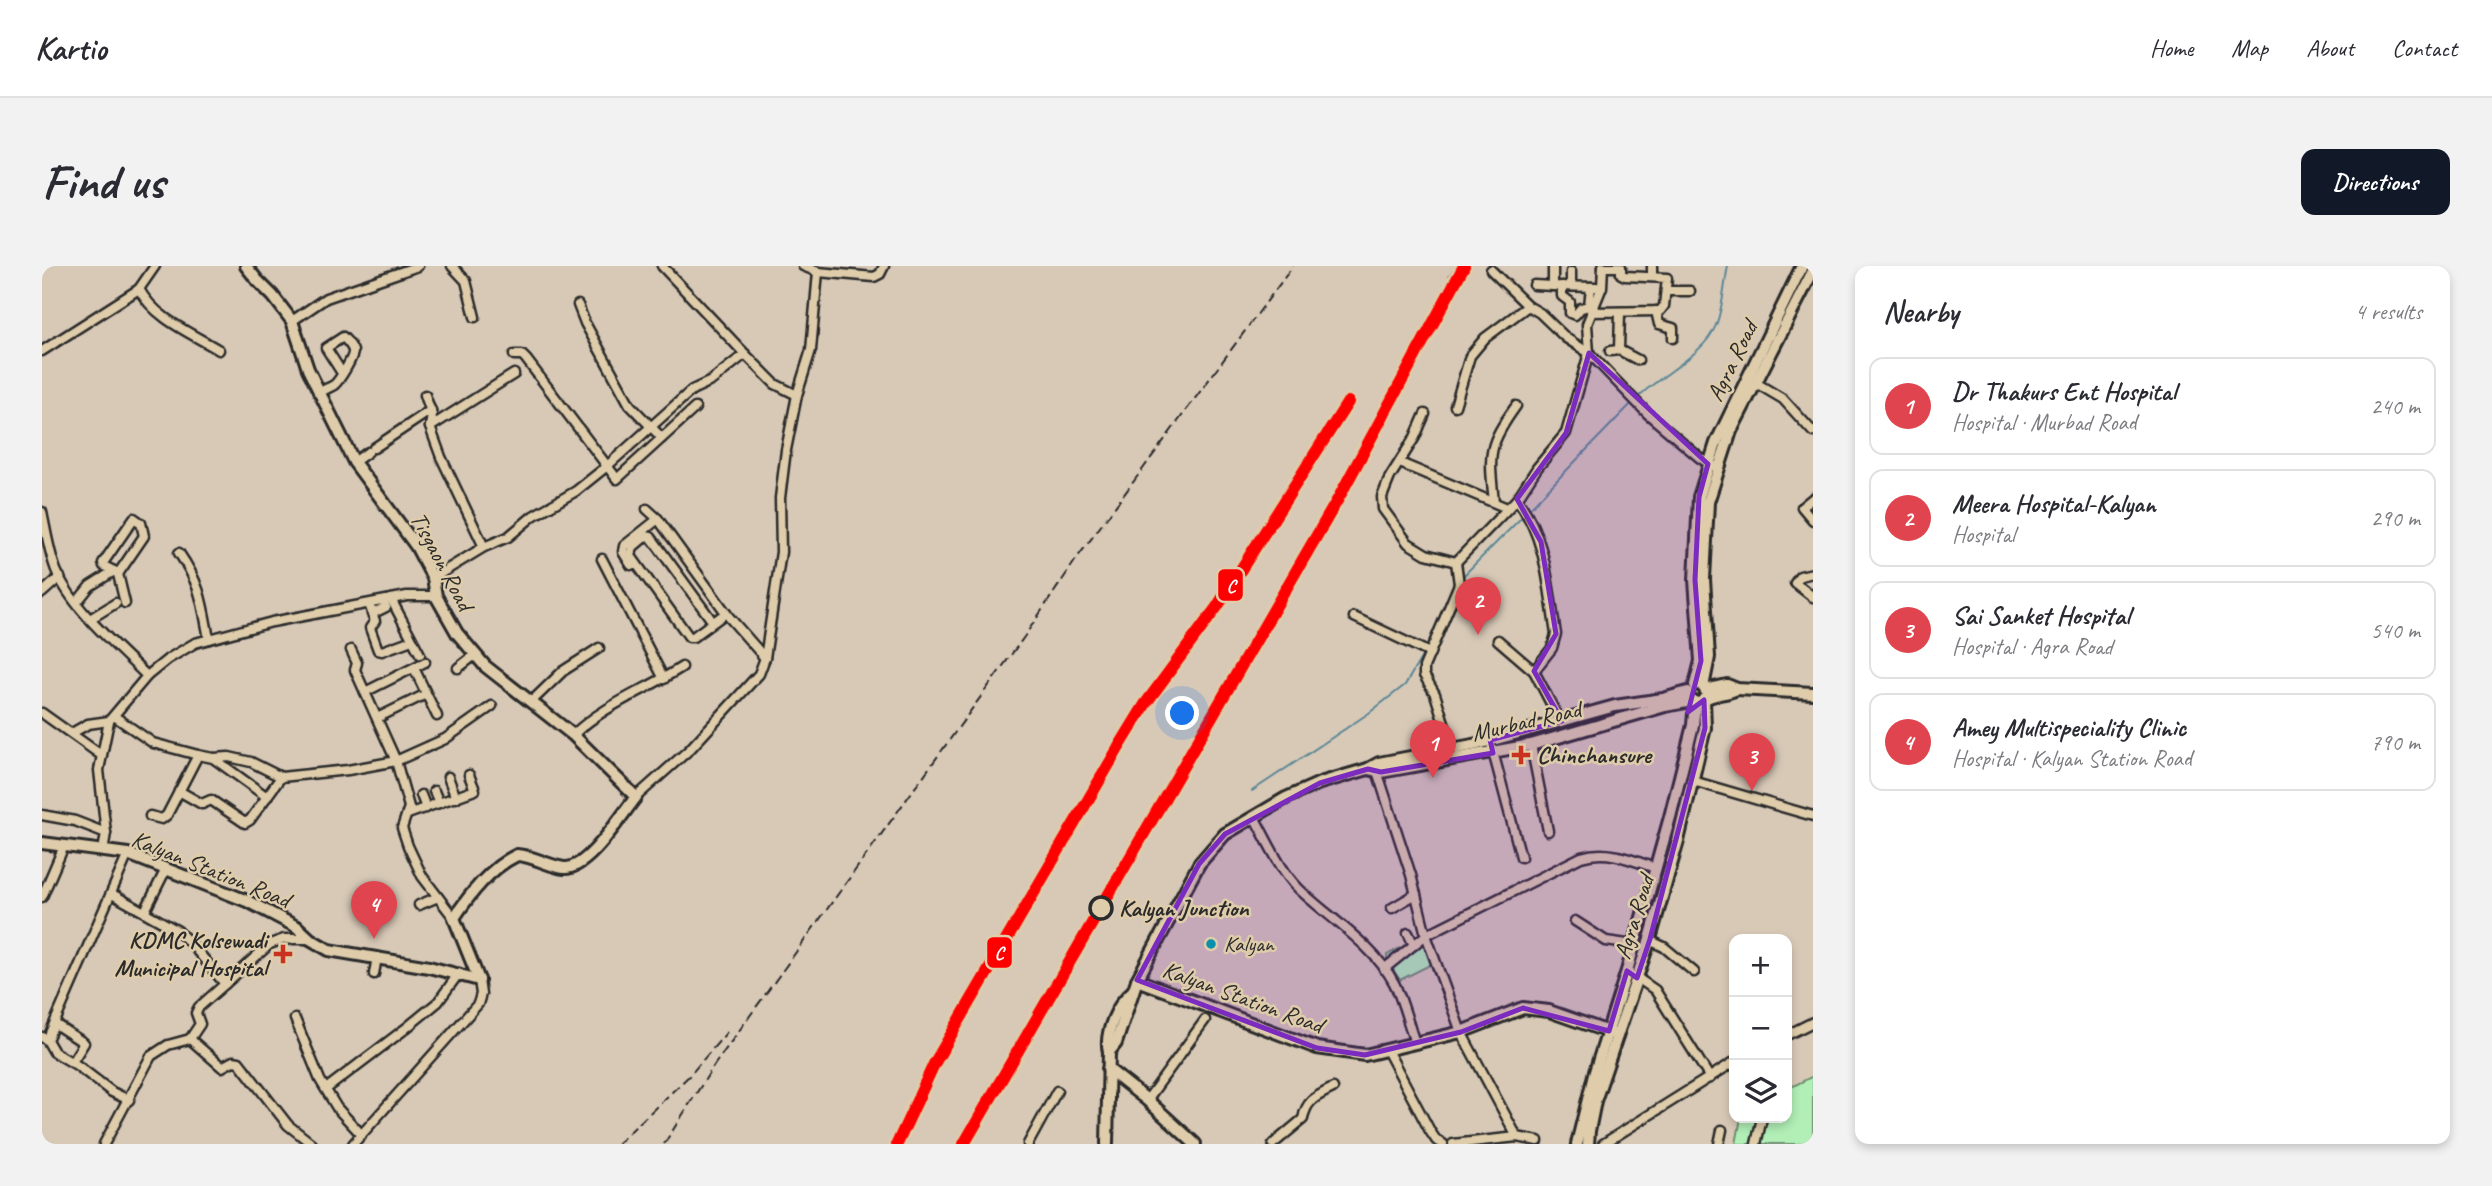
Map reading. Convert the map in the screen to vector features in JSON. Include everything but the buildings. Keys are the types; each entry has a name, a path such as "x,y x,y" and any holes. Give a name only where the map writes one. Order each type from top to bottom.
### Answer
{"street":[{"path":"42,351 139,289 155,266"},
{"name":"Tisgaon Road","path":"246,266 292,321 318,393 354,462 405,529 433,579 436,596 457,633 485,666 573,735 636,797"},
{"path":"292,321 326,298 418,266"},
{"path":"452,266 466,281 475,317"},
{"path":"662,266 775,384 797,395"},
{"path":"805,266 818,272 874,277 880,274 884,266"},
{"path":"1553,266 1562,286 1562,296 1570,301 1570,313 1575,315 1581,308 1589,306 1591,287"},
{"path":"1452,748 1435,694 1424,675 1424,667 1459,584 1457,566 1517,499 1537,468 1566,433 1589,354 1587,324 1591,312 1602,287 1603,266 1621,267 1621,274 1625,276 1667,278 1664,306 1656,311 1591,312"},
{"path":"1652,266 1652,277"},
{"name":"Agra Road","path":"1714,466 1716,443 1802,266"},
{"path":"1490,270 1528,306 1589,354 1648,414 1714,466"},
{"name":"Agra Road","path":"1632,975 1634,945 1693,725 1698,694 1701,661 1695,580 1699,497 1813,271"},
{"path":"454,918 471,891 517,855 565,868 584,861 636,797 690,749 759,674 765,658 781,552 780,498 784,462 797,395 811,350 818,272"},
{"path":"1562,286 1571,272"},
{"path":"1534,285 1602,287"},
{"path":"139,289 144,300 156,312 219,350"},
{"path":"1666,291 1690,291"},
{"path":"578,305 585,323 630,404 662,438"},
{"path":"1455,406 1470,356 1485,338 1528,306"},
{"path":"1656,311 1659,324 1673,328 1673,338"},
{"path":"1619,312 1619,350"},
{"path":"1609,351 1619,350 1638,360"},
{"path":"433,579 484,547 508,537 533,516 576,491 692,390 711,381 745,354"},
{"path":"514,355 522,355 526,359 606,467 618,479 695,408"},
{"path":"318,393 333,385 342,373"},
{"path":"430,426 514,374"},
{"path":"1756,383 1783,399 1813,432"},
{"path":"425,395 431,410 430,426 441,457 484,547"},
{"path":"1494,502 1489,459 1493,441 1516,406"},
{"path":"354,462 431,410"},
{"path":"1424,414 1415,437 1390,477 1382,498 1383,509 1408,543 1428,550 1457,566"},
{"path":"1400,463 1507,508"},
{"path":"1813,498 1802,507 1813,520"},
{"path":"1517,499 1534,525 1541,542 1556,634 1552,648 1534,671"},
{"path":"647,509 658,519 727,615 765,658"},
{"path":"42,512 60,577 90,619 147,676"},
{"path":"77,602 90,586 116,573 144,536 141,523 134,518 103,563 116,573"},
{"path":"658,519 624,546 623,552 679,631 688,643 693,643 727,615"},
{"path":"710,618 651,537 646,537 632,547 631,556 689,638 727,615"},
{"path":"179,553 200,588 209,639"},
{"path":"602,559 664,679"},
{"path":"90,619 121,603 116,573"},
{"path":"1813,573 1800,576 1796,583 1813,597"},
{"path":"42,593 60,577"},
{"path":"372,614 407,596 436,596"},
{"path":"103,850 106,833 99,770 101,755 111,719 147,676 195,643 272,622 369,604 389,603"},
{"path":"389,603 420,654"},
{"path":"369,604 375,621 370,628 378,650 412,640"},
{"path":"1354,617 1430,653"},
{"path":"1498,640 1534,671 1560,721"},
{"path":"531,702 563,671 599,649"},
{"path":"351,650 357,663 355,670 396,761 409,807 402,828 422,876 454,918 479,980 481,994 478,1004 353,1144"},
{"path":"458,668 475,654"},
{"path":"365,692 425,663"},
{"path":"573,735 590,719 682,667"},
{"path":"414,668 437,716"},
{"path":"1698,694 1727,685 1737,689 1813,693"},
{"path":"377,718 426,694"},
{"name":"Agra Road","path":"1577,1144 1595,1101 1605,1057 1632,975 1649,940 1678,841 1705,728 1698,694"},
{"name":"Murbad Road","path":"1107,1144 1109,1052 1106,1040 1123,1000 1135,986 1199,864 1225,834 1320,783 1615,706 1698,694"},
{"name":"Murbad Road","path":"1374,768 1493,753 1531,745 1698,694"},
{"path":"72,733 88,724 111,719 153,743 213,758 229,757 251,762 281,777 348,770 396,761 445,739 492,706"},
{"path":"42,713 101,755"},
{"path":"1490,740 1521,857"},
{"path":"1531,745 1549,831"},
{"path":"150,816 164,818 198,755"},
{"path":"213,758 267,797"},
{"path":"1374,768 1416,894 1426,935 1461,1032 1517,1137"},
{"path":"408,814 475,789 469,775"},
{"path":"179,791 202,804 211,800 243,823 250,820 281,777"},
{"path":"448,777 455,811"},
{"path":"1693,781 1813,816"},
{"path":"434,791 439,803"},
{"path":"421,795 426,808"},
{"path":"42,815 75,821 106,833"},
{"path":"1254,817 1283,870 1299,889 1338,921 1384,969 1393,982 1415,1043"},
{"name":"Kalyan Station Road","path":"42,843 128,854 247,901 297,928 329,950 459,973 479,980"},
{"path":"42,897 64,846"},
{"path":"74,1060 54,1052 45,1038 55,1024 128,854"},
{"path":"1384,969 1426,935 1581,856 1611,854 1655,868"},
{"path":"145,911 166,869"},
{"path":"112,894 178,931 225,984"},
{"path":"1392,908 1416,894"},
{"path":"419,905 438,897"},
{"path":"1575,921 1606,941 1634,945"},
{"path":"1408,933 1414,945"},
{"path":"104,1144 151,1056 168,1045 190,1039 200,1024 197,1010 277,940 310,939"},
{"path":"1649,940 1664,947 1694,972"},
{"path":"374,974 377,957"},
{"path":"326,1089 429,1009 459,973"},
{"path":"1632,975 1655,990 1710,1078"},
{"name":"Kalyan Station Road","path":"1135,986 1317,1048 1365,1055 1461,1032 1523,1008 1549,1011 1613,1033"},
{"path":"295,1019 326,1089 337,1108 361,1134"},
{"path":"1147,1100 1205,1020"},
{"path":"1792,1032 1813,1022"},
{"path":"55,1024 85,1043 74,1060"},
{"path":"190,1039 222,1067 239,1062 288,1125 312,1144"},
{"path":"58,1050 112,1092 129,1100"},
{"path":"1387,1050 1430,1131 1436,1140 1443,1144"},
{"path":"1604,1144 1729,1065"},
{"path":"1108,1069 1195,1144"},
{"path":"1273,1144 1303,1119 1311,1099 1333,1088"},
{"path":"1028,1144 1057,1091"},
{"path":"1756,1144 1761,1123"},
{"path":"1719,1144 1722,1130"},
{"name":"Agra Road","path":"1584,1131 1588,1144"},
{"path":"1453,1144 1517,1137 1538,1141"}],"highlighted area":[{"path":"1589,353 1708,464 1699,497 1695,580 1701,661 1688,712 1704,700 1705,728 1650,939 1637,978 1627,971 1609,1031 1523,1008 1461,1032 1365,1055 1317,1048 1137,980 1199,864 1225,834 1320,783 1368,769 1381,772 1493,753 1490,740 1562,721 1534,671 1556,634 1541,542 1517,499 1566,433"}],"green space":[{"path":"1422,936 1432,964 1400,980 1387,960 1387,955"},
{"path":"1813,1076 1813,1144 1736,1144 1740,1123 1792,1123 1792,1086"}],"waterway":[{"path":"1636,399 1691,356 1710,336 1720,311 1728,266"},
{"path":"1529,509 1632,403"},
{"path":"1460,579 1523,516"},
{"path":"1427,647 1456,583"},
{"path":"1252,791 1369,713 1405,685 1424,653"}],"railway":[{"path":"664,1144 715,1064 1024,637 1077,558 1293,266"},
{"path":"1449,276 1456,266"},
{"path":"617,1144 690,1075 727,1032"}],"transit line":[{"name":"C","path":"964,1144 1338,499 1464,266"},
{"name":"C","path":"897,1144 934,1064 1119,747 1146,703 1217,607 1348,402"}],"place":[{"name":"Meera Hospital-Kalyan","path":"1478,635"},
{"name":"Chinchansure","path":"1521,755"},
{"name":"Dr Thakurs Ent Hospital","path":"1433,778"},
{"name":"Sai Sanket Hospital","path":"1752,791"},
{"name":"Kalyan Junction","path":"1101,908"},
{"name":"Amey Multispeciality Clinic","path":"374,939"},
{"name":"Kalyan","path":"1211,944"},
{"name":"KDMC Kolsewadi Municipal Hospital","path":"283,954"}]}
